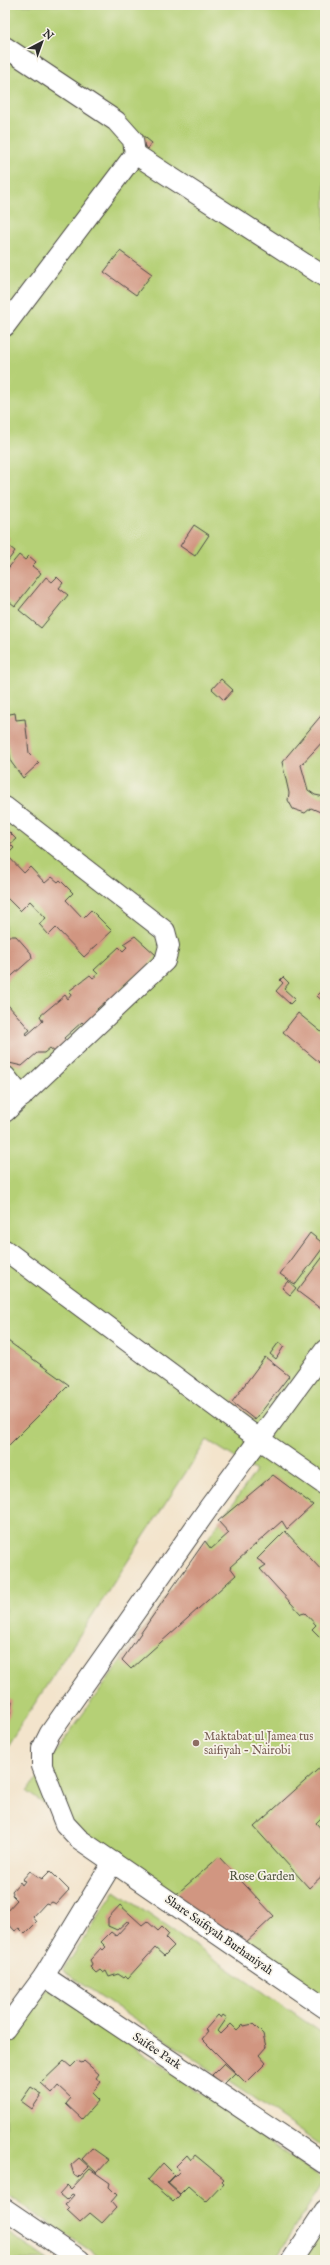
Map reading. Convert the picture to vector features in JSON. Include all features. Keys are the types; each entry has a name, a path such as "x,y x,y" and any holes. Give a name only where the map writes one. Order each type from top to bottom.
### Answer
{"street":[{"path":"5,47 55,79 120,124 133,140 135,154 5,326"},
{"path":"135,154 325,277"},
{"path":"5,807 165,931 169,946 165,961 5,1112"},
{"path":"5,1076 22,1097"},
{"path":"5,1250 259,1439 325,1485"},
{"name":"Share Saifiyah Burhaniyah","path":"325,1350 259,1439 50,1734 42,1749 42,1766 65,1824 79,1839 325,2008"},
{"path":"5,2029 44,1976 114,1862"},
{"name":"Saifee Park","path":"44,1976 325,2164"},
{"path":"5,2209 80,2260"},
{"path":"292,2260 325,2210"}],"green space":[{"name":"Rose Garden","path":"5,5 325,5 325,2001 27,1792 256,1471 207,1440 5,1749"},
{"path":"115,1891 325,2035 324,2148 253,2098 63,1971"},
{"path":"47,1987 325,2180 274,2260 104,2260 5,2193 5,2050"},
{"path":"325,2220 325,2260 298,2260"},
{"path":"5,2231 48,2260 5,2260"}],"building":[{"path":"141,134 152,143 148,149 137,140"},
{"path":"120,251 152,274 136,295 104,272"},
{"path":"194,525 209,535 195,556 180,546"},
{"path":"5,534 10,539 6,544 15,551 5,565"},
{"path":"19,555 25,560 29,556 36,562 32,566 41,573 15,606 5,598 5,572"},
{"path":"46,577 52,582 57,577 63,583 59,588 68,595 41,628 19,610"},
{"path":"221,679 233,690 224,700 212,689"},
{"path":"325,711 325,739 301,765 308,790 315,795 325,797 325,814 311,808 305,813 293,809 288,800 289,793 282,762"},
{"path":"15,713 16,720 25,719 29,753 39,763 23,778 11,762 5,725 5,715"},
{"path":"8,831 16,839 10,844 14,848 7,855 24,873 30,867 45,883 52,877 58,882 60,880 73,893 66,900 83,918 91,910 112,931 84,957 56,928 49,935 39,924 46,918 30,901 20,911 5,896 5,833"},
{"path":"5,936 16,936 31,953 32,958 5,982"},
{"path":"135,936 156,955 140,977 135,975 120,990 121,994 109,1005 105,1002 97,1009 99,1012 85,1025 82,1022 64,1038 67,1042 56,1053 50,1048 44,1053 37,1053 22,1066 5,1062 5,1007 8,1005 30,1030 25,1034 27,1035 43,1021 40,1016 65,995 68,999 72,994 69,991 90,975 93,978 98,974 94,970 119,947 123,951 127,947 123,944"},
{"path":"283,977 289,983 284,989 295,999 290,1004 276,991 283,983 280,980"},
{"path":"325,988 325,1003 317,996"},
{"path":"298,1013 325,1035 325,1067 283,1032"},
{"path":"310,1233 325,1245 296,1284 280,1274"},
{"path":"325,1254 325,1312 297,1291"},
{"path":"288,1281 296,1288 290,1295 282,1288"},
{"path":"5,1339 69,1385 5,1449"},
{"path":"279,1342 284,1346 276,1359 270,1354"},
{"path":"265,1357 289,1376 255,1420 232,1402"},
{"path":"273,1475 313,1505 287,1529 282,1521 230,1567 236,1575 131,1669 122,1660 205,1541 211,1549 229,1533 218,1521"},
{"path":"285,1531 325,1574 325,1642 312,1629 316,1625 305,1613 301,1614 260,1569 266,1565 257,1559"},
{"path":"5,1696 12,1701 10,1714 5,1723"},
{"path":"325,1763 325,1814 316,1823 325,1833 325,1873 309,1888 254,1827"},
{"path":"219,1857 274,1916 242,1946 171,1899"},
{"path":"30,1871 42,1879 50,1871 69,1890 56,1904 52,1902 49,1904 46,1903 33,1917 37,1922 25,1934 19,1928 15,1931 5,1920 5,1913 17,1900 12,1895 12,1891 20,1882 22,1885 25,1881 22,1880"},
{"path":"120,1905 142,1925 147,1921 158,1931 162,1927 169,1934 166,1938 174,1946 164,1956 155,1948 128,1978 126,1976 124,1978 118,1974 109,1977 106,1971 103,1973 100,1970 96,1973 90,1967 92,1964 90,1960 101,1948 103,1950 106,1947 101,1942 111,1932 116,1936 129,1922 127,1921 117,1930 108,1926 108,1918"},
{"path":"218,2015 221,2018 223,2015 227,2018 218,2031 221,2034 231,2024 237,2030 243,2024 244,2026 253,2024 263,2034 266,2047 259,2055 266,2063 246,2083 202,2039 208,2032 205,2030"},
{"path":"64,2061 71,2067 77,2061 82,2063 84,2061 99,2074 96,2078 101,2082 92,2093 99,2100 82,2119 66,2104 71,2098 58,2086 52,2093 41,2083"},
{"path":"224,2063 235,2073 223,2085 212,2075"},
{"path":"31,2087 42,2094 32,2109 21,2101"},
{"path":"92,2148 109,2160 97,2173 82,2159"},
{"path":"187,2155 191,2160 195,2155 224,2179 222,2181 224,2183 206,2202 188,2186 180,2194 168,2183 180,2171 176,2166"},
{"path":"79,2158 89,2167 78,2178 74,2175 71,2165"},
{"path":"163,2163 175,2175 167,2183 180,2195 173,2202 148,2180"},
{"path":"90,2169 110,2183 109,2187 117,2195 111,2202 116,2208 102,2223 90,2213 80,2222 67,2210 69,2208 65,2205 74,2195 72,2194 66,2200 59,2194 67,2185 71,2189"}],"place":[{"name":"Maktabat ul Jamea tus saifiyah - Nairobi","path":"196,1743"}]}
